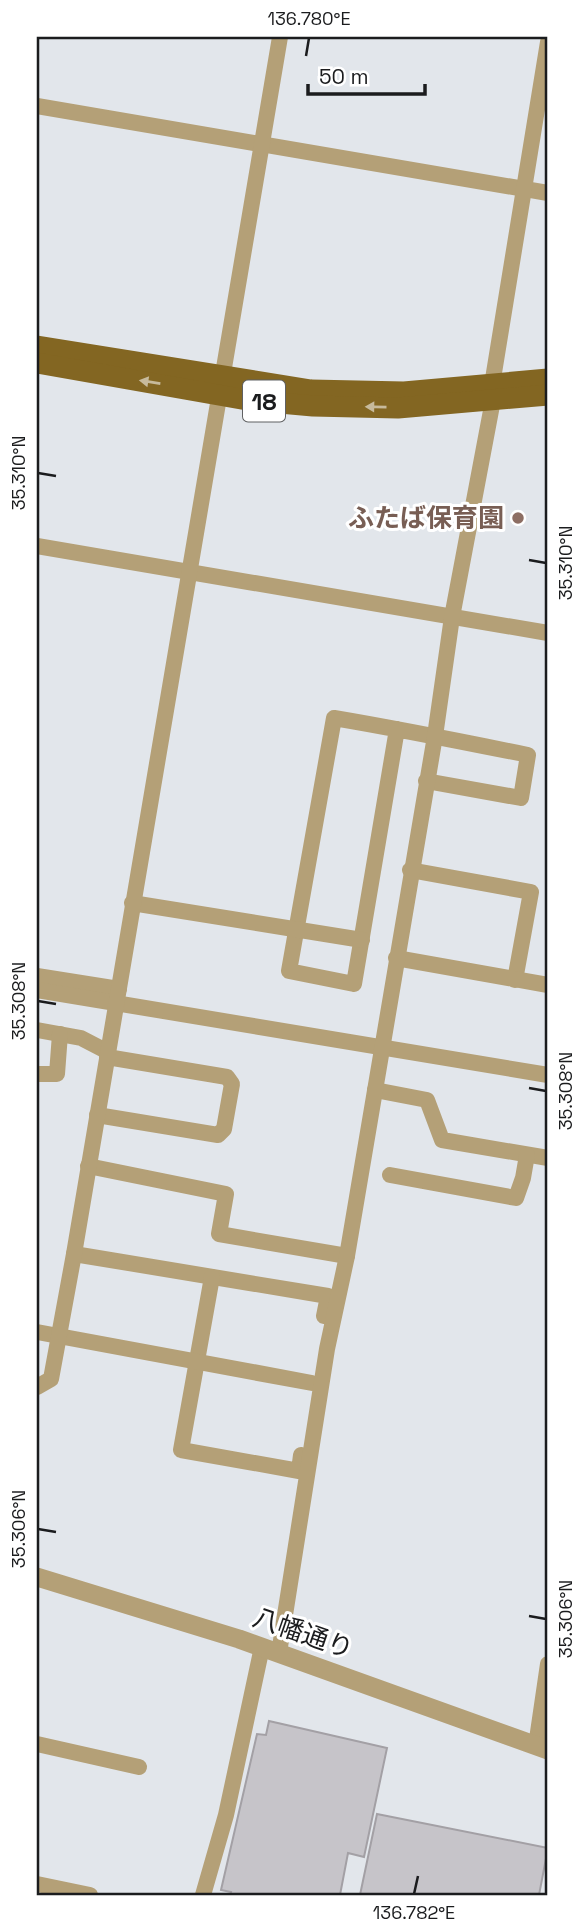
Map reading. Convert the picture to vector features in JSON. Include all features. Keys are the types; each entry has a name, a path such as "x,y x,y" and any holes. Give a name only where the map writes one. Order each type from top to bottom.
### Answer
{"main road":[{"name":"18","path":"37,346 222,386"},
{"name":"18","path":"37,363 222,386 548,395"},
{"name":"18","path":"492,393 548,380"}],"street":[{"path":"37,1387 51,1379 74,1254 280,37"},
{"path":"203,1895 270,1650 347,1256 548,42"},
{"path":"37,106 548,193"},
{"path":"37,546 548,633"},
{"path":"397,729 354,984 289,971 334,718 397,729 435,736 528,755 521,798 426,781"},
{"path":"410,870 531,891 515,980"},
{"path":"132,903 362,940"},
{"path":"396,958 548,985"},
{"path":"37,976 117,996 548,1075"},
{"path":"37,990 117,996"},
{"path":"37,1030 81,1038 107,1054 227,1077 232,1084 224,1129 218,1135 97,1115"},
{"path":"37,1074 57,1074 60,1034"},
{"path":"374,1090 427,1100 442,1140 548,1158"},
{"path":"390,1175 516,1198 527,1154"},
{"path":"88,1166 226,1194 219,1234 347,1256"},
{"path":"74,1254 328,1296 299,1471 181,1450 212,1277"},
{"path":"37,1332 312,1383"},
{"name":"八幡通り","path":"37,1577 270,1650 542,1748"},
{"path":"542,1748 548,1664"},
{"path":"37,1744 139,1767"},
{"path":"37,1884 90,1895"}],"building":[{"path":"269,1721 387,1748 364,1857 348,1853 340,1895 230,1895 231,1892 221,1890 257,1734 266,1735"},
{"path":"377,1814 548,1848 539,1895 360,1895"}],"place":[{"name":"ふたば保育園","path":"518,518"}]}
